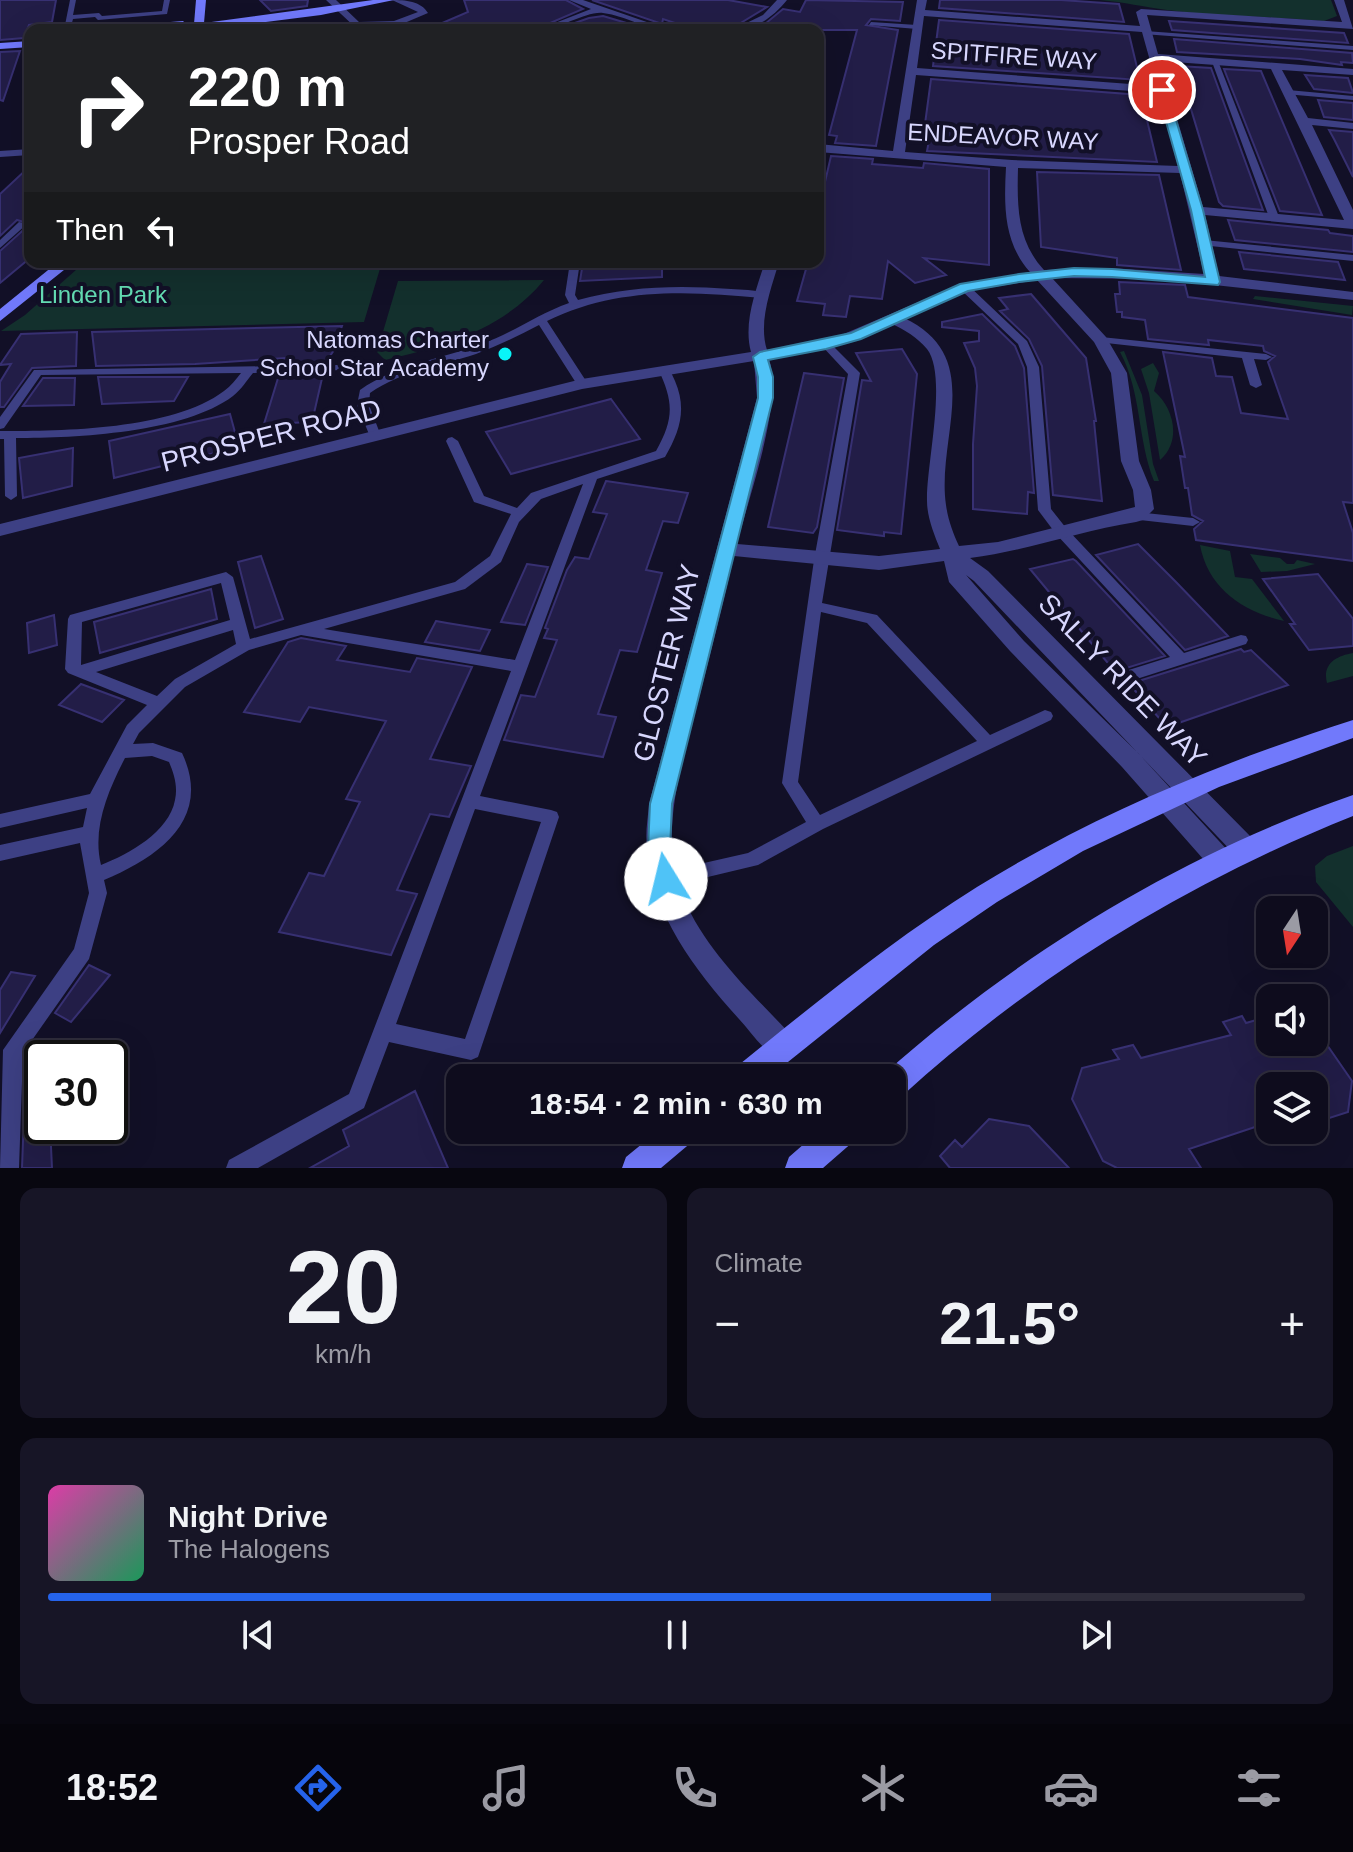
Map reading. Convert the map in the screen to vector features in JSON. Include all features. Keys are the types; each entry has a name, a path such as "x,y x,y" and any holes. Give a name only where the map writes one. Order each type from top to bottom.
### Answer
{"main road":[{"path":"198,24 201,0"},
{"path":"222,24 389,0"},
{"path":"0,44 24,42"},
{"path":"0,316 60,268"},
{"path":"762,1064 891,961 987,895 1072,846 1177,795 1304,744 1353,729"},
{"path":"906,1074 953,1032 1023,979 1118,918 1233,855 1353,805"},
{"path":"637,1168 665,1144"},
{"path":"800,1168 827,1144"}],"street":[{"path":"331,0 351,24"},
{"path":"395,24 423,13 421,9 397,0"},
{"path":"574,0 646,24"},
{"path":"750,24 766,17 782,0"},
{"path":"899,154 922,0"},
{"path":"1213,282 1197,210 1141,12 1350,26 1339,0"},
{"path":"559,24 600,9"},
{"path":"920,13 1145,31"},
{"path":"1152,57 1353,72"},
{"path":"1274,65 1353,224"},
{"name":"SPITFIRE WAY","path":"910,71 1162,90"},
{"path":"1304,121 1353,126"},
{"name":"ENDEAVOR WAY","path":"824,148 1012,164 1185,170"},
{"path":"726,549 879,563 953,556 1136,516 1145,509 1130,461 1119,373 1101,340 1040,275 1015,242 1012,164"},
{"path":"1197,210 1353,224"},
{"name":"GLOSTER WAY","path":"770,268 755,337 766,377 765,398 661,804 659,849 680,919 705,959 783,1047"},
{"name":"PROSPER ROAD","path":"0,530 582,384 826,345 856,336 964,287 1040,275 1112,273 1353,296"},
{"name":"SALLY RIDE WAY","path":"894,319 915,329 935,348 943,366 944,397 936,503 942,530 953,556 956,577 1017,646 1177,795 1233,855"}],"lane":[{"path":"68,24 73,0"},
{"path":"69,17 165,13 167,0"},
{"path":"871,24 917,27"},
{"path":"1145,31 1353,48"},
{"path":"1214,61 1274,217"},
{"path":"1288,92 1353,98"},
{"path":"0,154 24,152"},
{"path":"7,163 16,153"},
{"path":"0,245 22,224"},
{"path":"0,232 13,233"},
{"path":"1204,243 1353,258"},
{"path":"574,268 570,295 575,304"},
{"path":"964,287 1023,343 1033,367 1045,510 1181,659"},
{"path":"375,436 363,405 364,392 385,376 487,346 540,318 575,304 628,292 663,289 762,295"},
{"path":"540,318 582,384"},
{"path":"1101,340 1266,357"},
{"path":"817,824 790,783 821,560 854,373 826,345"},
{"path":"1247,355 1256,385"},
{"path":"0,425 38,372 338,368"},
{"path":"11,496 5,435 66,435 139,424 202,408 231,392 250,369"},
{"path":"8,1168 13,1050 82,953 98,893 88,847 99,791 133,729 180,683 244,646 460,586 496,559 513,520 536,496 661,454 675,430 679,406 664,369"},
{"path":"452,441 479,499 520,513"},
{"path":"237,1168 357,1101 592,477"},
{"path":"1136,516 1193,522"},
{"path":"157,703 73,669 75,619 226,577 244,646"},
{"path":"815,606 872,619 989,744"},
{"path":"80,671 238,623"},
{"path":"297,630 521,667"},
{"path":"1121,678 1241,640"},
{"path":"666,879 752,860 817,824 1045,716"},
{"path":"94,876 127,864 156,843 181,813 187,779 176,758 153,749 120,752"},
{"path":"0,821 98,799"},
{"path":"383,1031 471,1050 551,817 470,801"},
{"path":"0,853 91,833"}],"green space":[{"path":"1100,0 1331,0 1337,16 1324,21 1206,14"},
{"name":"Linden Park","path":"78,268 380,268 364,322 1,331 25,315"},
{"path":"544,280 511,311 472,333 385,360 377,352 398,281"},
{"path":"1255,296 1353,306 1352,315 1253,299"},
{"path":"1124,351 1142,395 1153,464 1159,481 1154,481 1149,465 1132,383 1120,352"},
{"path":"1153,363 1159,373 1154,391 1166,406 1173,425 1171,444 1160,460 1149,393 1141,369"},
{"path":"1200,545 1230,551 1235,577 1252,579 1284,621 1255,612 1230,596 1211,574"},
{"path":"1250,554 1280,558 1287,564 1294,564 1297,560 1315,564 1287,571 1261,572"},
{"path":"1353,653 1353,676 1327,683 1327,671 1332,662"},
{"path":"1353,846 1353,927 1316,882 1315,866 1327,856"}],"building":[{"path":"0,0 56,0 52,22 24,24 24,38 0,40"},
{"path":"260,0 308,0 307,6 271,11"},
{"path":"464,0 566,0 583,9 548,24 440,24 468,12"},
{"path":"592,0 728,0 767,7 739,24 678,24 663,19 662,24"},
{"path":"806,0 903,2 900,21 871,19 866,25 898,30 876,146 835,143 837,136 829,135 857,30 824,30 824,24 765,24 783,9 800,12"},
{"path":"940,0 1061,0 1119,4 1124,22 939,8"},
{"path":"603,16 630,24 572,24"},
{"path":"939,20 1129,34 1140,80 933,66"},
{"path":"1169,21 1344,33 1348,43 1172,30"},
{"path":"1174,39 1352,53 1353,63 1341,62 1342,65 1300,59 1177,52"},
{"path":"20,51 3,101 0,100 0,52"},
{"path":"1178,66 1211,68 1263,210 1223,206 1219,202"},
{"path":"1224,69 1261,71 1322,215 1280,211"},
{"path":"1305,75 1348,78 1353,93 1314,89"},
{"path":"931,79 1141,95 1157,162 927,151 932,125 925,124"},
{"path":"1318,100 1353,103 1353,120 1324,117"},
{"path":"1329,130 1353,132 1353,177 1334,139"},
{"path":"831,156 873,159 872,164 923,168 924,163 989,169 989,265 924,258 946,275 915,283 888,261 882,299 850,296 846,317 823,315 825,304 797,301 806,268 824,268 824,186"},
{"path":"24,172 24,222 17,220 0,236 0,194"},
{"path":"1037,172 1159,175 1181,270 1117,265 1117,258 1041,247"},
{"path":"1228,220 1328,230 1330,233 1353,236 1353,252 1235,240"},
{"path":"24,229 24,263 0,283 0,251"},
{"path":"1239,252 1338,262 1345,280 1244,269"},
{"path":"582,268 662,268 662,277 580,281"},
{"path":"1119,282 1185,285 1188,297 1353,318 1353,503 1343,502 1353,533 1353,561 1196,540 1194,529 1203,521 1192,515 1188,488 1185,488 1180,456 1185,457 1163,352 1212,358 1216,376 1232,377 1241,413 1288,419 1268,362 1275,356 1264,351 1263,346 1208,340 1209,345 1148,339 1145,320 1122,317 1122,312 1117,312 1115,294 1120,294"},
{"path":"1031,294 1086,358 1096,421 1102,501 1053,495 1042,366 1029,339 1000,311 1008,309 999,298"},
{"path":"982,314 1015,346 1024,368 1034,493 1028,492 1027,514 973,509 977,386 975,368 964,343 979,341 979,331 942,327 942,322"},
{"path":"342,326 334,350 326,362 283,363 285,358 96,366 92,332"},
{"path":"77,332 76,366 32,368 4,407 0,407 0,382 11,364 0,365 21,334"},
{"path":"902,349 917,374 901,534 884,532 884,536 837,530 862,380 871,381 856,353"},
{"path":"804,373 844,378 817,527 813,533 768,527"},
{"path":"323,374 312,422 264,424 279,375"},
{"path":"98,377 188,377 174,401 102,404"},
{"path":"43,378 75,378 74,405 23,406"},
{"path":"611,399 640,439 511,474 486,432"},
{"path":"230,414 239,447 114,478 109,441"},
{"path":"73,448 72,486 23,498 19,458"},
{"path":"606,481 688,493 678,523 663,521 646,570 662,573 637,652 620,650 598,714 616,717 603,757 504,740 521,695 535,697 557,640 544,638 548,629 545,628 575,557 589,559 607,514 593,512"},
{"path":"1138,544 1228,636 1185,650 1096,555"},
{"path":"261,556 283,619 255,628 238,562"},
{"path":"1073,559 1165,656 1117,671 1107,662 1030,569"},
{"path":"527,564 548,567 525,625 501,622"},
{"path":"1318,574 1353,619 1353,646 1309,650 1263,579"},
{"path":"211,589 217,619 100,653 94,622"},
{"path":"54,615 57,645 29,653 27,623"},
{"path":"436,621 490,630 480,651 425,642"},
{"path":"301,638 346,646 337,660 410,672 417,658 472,667 430,759 471,766 449,817 430,814 397,890 417,894 391,955 279,932 309,873 324,876 360,802 346,799 386,721 309,707 300,722 244,712 288,642"},
{"path":"1241,649 1244,652 1251,650 1288,685 1167,727 1129,684"},
{"path":"81,684 124,700 102,722 59,705"},
{"path":"89,965 110,975 71,1022 55,1013"},
{"path":"11,972 35,976 0,1033 0,990"},
{"path":"1242,1016 1246,1023 1256,1020 1256,1056 1328,1056 1328,1046 1352,1081 1348,1112 1328,1118 1328,1072 1256,1072 1256,1127 1189,1149 1201,1168 1117,1168 1103,1161 1072,1099 1082,1068 1119,1059 1113,1050 1133,1045 1141,1058 1231,1035 1223,1022"},
{"path":"415,1091 448,1168 310,1168 349,1146 343,1130"},
{"path":"24,1115 24,1144 51,1144 52,1168 22,1168"},
{"path":"989,1119 1029,1126 1069,1168 950,1168 940,1156 955,1140 962,1147"}],"place":[{"name":"Natomas Charter School Star Academy","path":"505,354"}],"route":[{"path":"666,879 659,849 661,804 765,398 766,377 760,357 856,336 964,287 1074,272 1213,282 1197,210 1162,90"}]}
